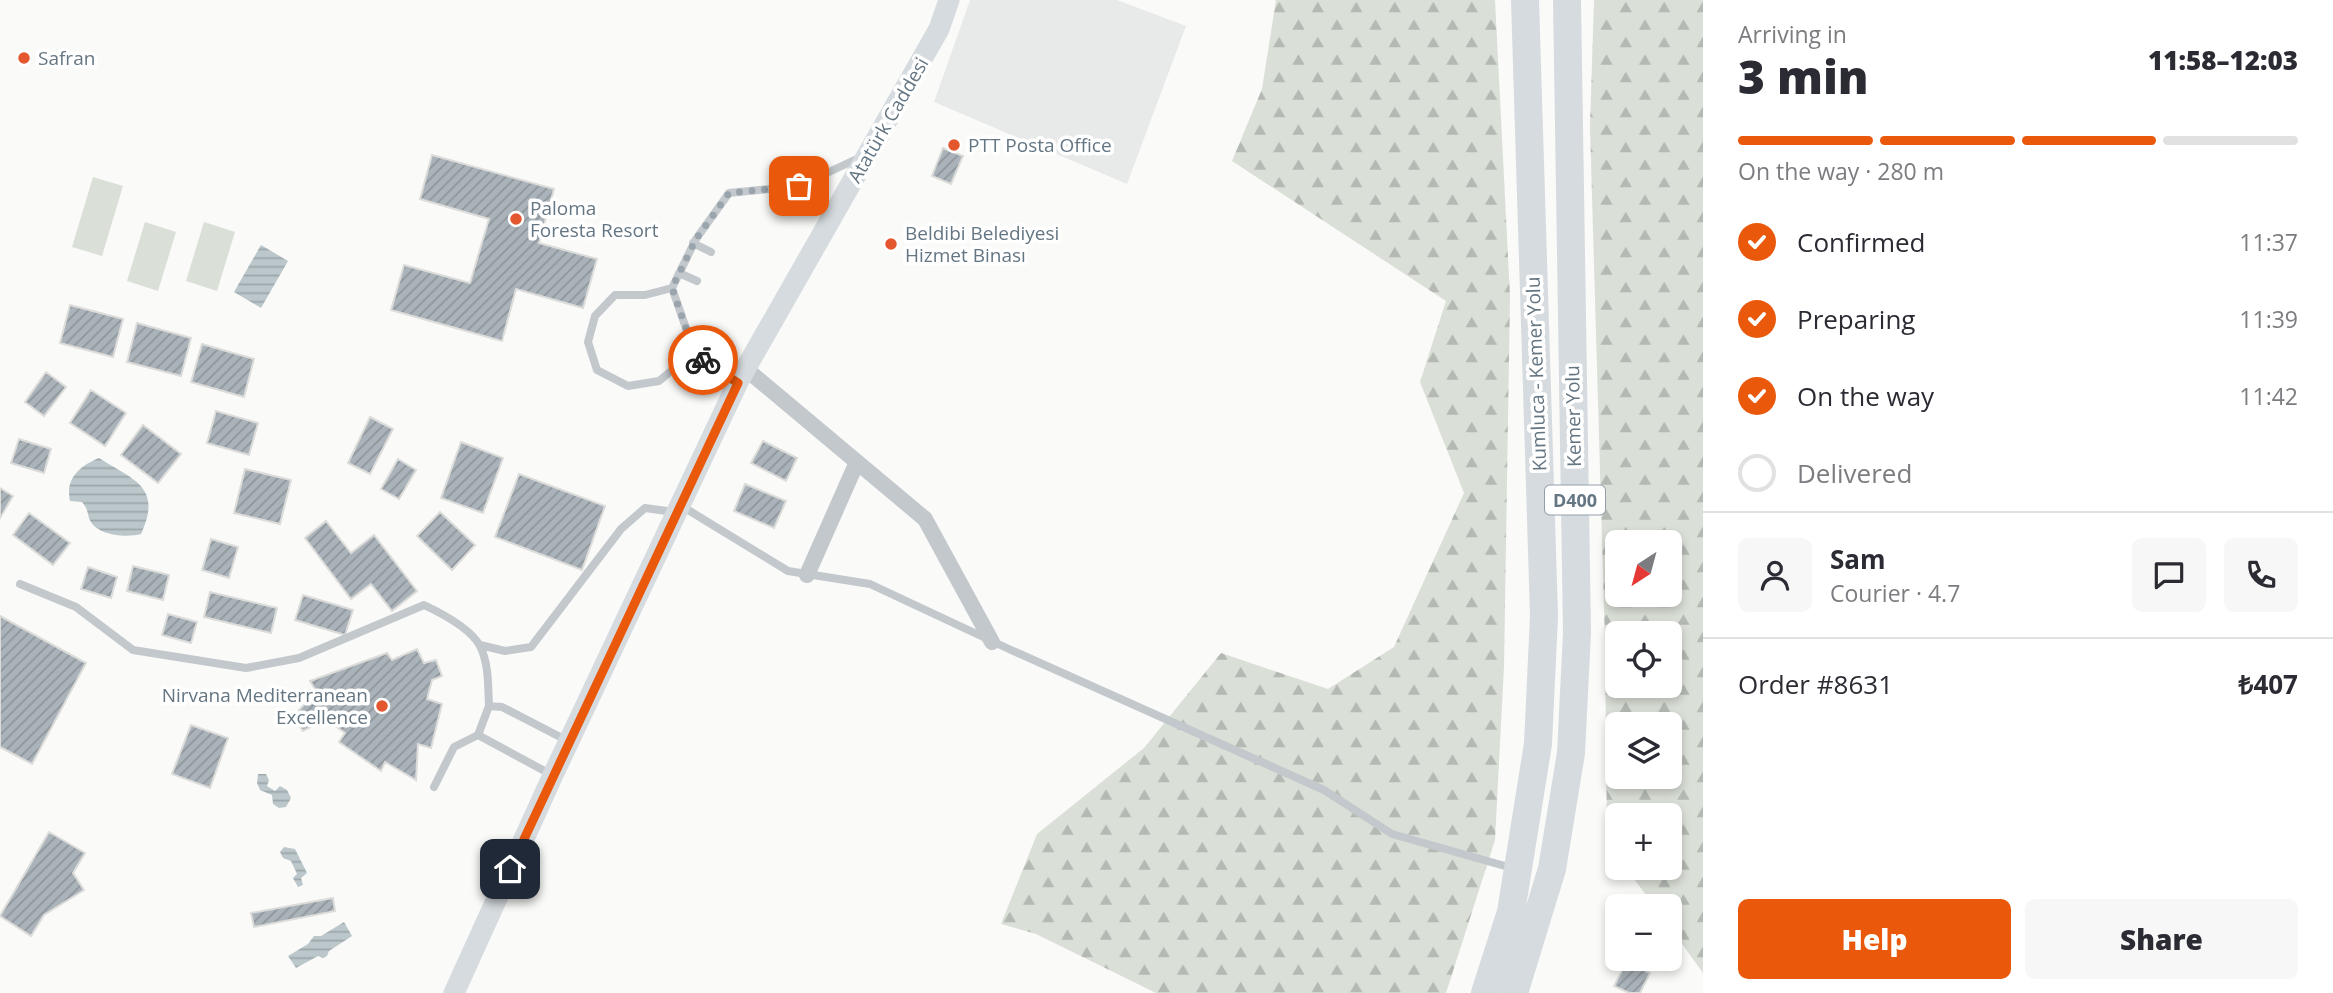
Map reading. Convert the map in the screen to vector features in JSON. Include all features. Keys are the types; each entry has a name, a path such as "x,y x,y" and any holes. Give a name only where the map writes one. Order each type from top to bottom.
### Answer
{"highway":[{"name":"Kumluca - Kemer Yolu","path":"1485,993 1511,912 1538,744 1544,616 1525,0"},
{"name":"Kemer Yolu","path":"1514,993 1552,869 1571,752 1577,633 1567,0"}],"street":[{"name":"Atatürk Caddesi","path":"454,993 553,775 742,376 939,29 949,0"},
{"path":"742,376 857,462 925,519 992,642"},
{"path":"807,575 857,462"}],"lane":[{"path":"742,376 694,352 672,288 693,243 729,193 799,186 870,152"},
{"path":"693,243 710,252"},
{"path":"679,273 697,281"},
{"path":"672,288 645,295 615,295 595,316 588,342 597,370 628,386 659,381 694,352"},
{"path":"20,584 76,607 133,650 246,668 299,658 424,605 450,617 480,645 505,651 531,647 621,529 645,508 679,508 788,572 870,584 992,642 1324,790 1392,834 1517,870"},
{"path":"435,787 454,747 478,735 489,706 487,669 480,645"},
{"path":"489,706 502,706 569,741"},
{"path":"478,735 553,775"}],"shaded area":[{"path":"970,0 1117,0 1186,26 1127,184 934,102"},
{"path":"261,245 288,261 261,308 234,292"},
{"path":"99,458 133,479 146,495 147,518 141,534 128,536 104,532 92,524 82,502 70,501 72,479 80,469"},
{"path":"258,774 266,774 269,780 267,786 275,791 280,786 287,790 291,798 286,807 279,808 273,804 272,795 260,790 257,783"},
{"path":"284,847 295,849 307,873 301,878 303,885 298,887 293,878 297,874 291,861 283,858 280,852"},
{"path":"344,922 352,936 329,951 327,956 318,956 296,968 288,956 308,944 314,936 321,936"}],"green space":[{"path":"1276,0 1495,0 1510,296 1504,666 1495,840 1446,993 1156,993 1036,934 1001,924 1037,834 1144,748 1221,653 1328,689 1394,647 1464,493 1420,382 1446,301 1232,161 1262,89"},
{"path":"1594,0 1703,0 1703,973 1682,944 1682,894 1645,894 1635,880 1682,880 1682,803 1607,803 1606,789 1682,789 1682,712 1606,712 1606,698 1682,698 1682,621 1605,621 1605,643 1590,127"},
{"path":"93,177 123,186 102,256 72,247"},
{"path":"145,222 176,232 158,291 127,281"},
{"path":"204,222 235,232 217,291 186,281"}],"building":[{"path":"943,148 963,156 951,184 932,176"},
{"path":"432,155 554,189 539,243 597,259 583,308 516,289 502,341 391,310 404,265 470,283 489,219 420,199"},
{"path":"70,305 123,319 113,357 60,343"},
{"path":"137,323 191,338 181,376 127,362"},
{"path":"202,344 254,359 244,397 191,382"},
{"path":"46,372 66,387 44,416 25,402"},
{"path":"91,390 126,413 105,446 70,423"},
{"path":"216,411 258,423 249,455 207,443"},
{"path":"370,417 393,429 370,474 348,463"},
{"path":"143,425 181,454 158,483 121,455"},
{"path":"19,439 51,449 44,473 11,463"},
{"path":"763,441 797,458 786,481 751,463"},
{"path":"461,442 503,458 483,513 441,498"},
{"path":"398,459 416,470 399,499 381,489"},
{"path":"245,469 291,480 280,524 234,513"},
{"path":"519,474 605,506 582,570 495,537"},
{"path":"745,484 786,501 774,528 734,511"},
{"path":"0,488 13,496 0,518"},
{"path":"440,512 475,545 452,570 417,536"},
{"path":"29,513 70,543 53,565 13,535"},
{"path":"326,521 351,553 374,535 417,591 392,611 371,584 351,599 305,538"},
{"path":"211,539 238,547 229,578 202,570"},
{"path":"133,566 169,575 163,600 127,591"},
{"path":"88,567 117,577 111,598 81,589"},
{"path":"210,592 277,608 271,633 204,617"},
{"path":"303,595 353,610 345,635 295,620"},
{"path":"168,614 197,622 191,643 162,635"},
{"path":"0,616 86,663 32,764 0,747"},
{"path":"417,649 424,663 436,660 442,676 432,680 427,699 442,704 431,748 418,744 416,780 385,762 381,771 339,742 345,733 326,719 303,731 293,717 307,701 322,700 310,681 387,653 392,660"},
{"path":"191,725 228,738 210,788 172,774"},
{"path":"49,832 85,853 73,873 84,890 44,915 31,936 0,916"},
{"path":"333,898 335,911 254,927 251,913"},
{"path":"1622,971 1650,973 1640,993 1629,993 1614,986"}],"way so far":[{"path":"703,360 695,354 672,288 696,239 729,193 799,186"}],"place":[{"name":"Safran","path":"24,58"},
{"name":"PTT Posta Office","path":"954,145"},
{"name":"Paloma Foresta Resort","path":"516,219"},
{"name":"Beldibi Belediyesi Hizmet Binası","path":"891,244"},
{"name":"Nirvana Mediterranean Excellence","path":"382,706"}],"route":[{"path":"510,869 738,383 703,360"}]}
